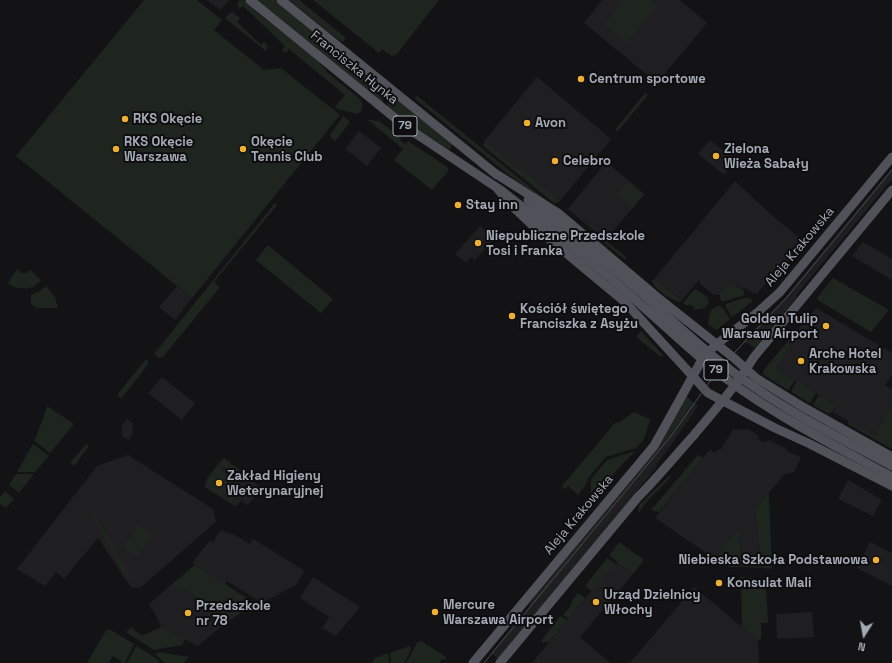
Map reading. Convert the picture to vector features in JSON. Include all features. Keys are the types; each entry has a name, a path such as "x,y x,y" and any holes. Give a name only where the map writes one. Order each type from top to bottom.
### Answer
{"main road":[{"name":"Franciszka Hynka","path":"250,0 406,127 563,234"},
{"name":"Franciszka Hynka","path":"281,0 494,172 563,234"},
{"name":"Aleja Krakowska","path":"473,663 654,446 692,375 704,356 780,292 892,157"},
{"path":"494,172 558,214 758,379 803,408 892,457"},
{"path":"496,187 510,204 530,223 625,302 692,375 702,388 722,401 892,486"},
{"path":"500,663 631,506 663,471 722,401 747,369 754,357 892,190"},
{"name":"79","path":"563,234 624,277 692,339 732,372 782,405 892,466"},
{"name":"79","path":"563,234 686,346 728,380 804,429 892,476"}],"shaded area":[{"name":"RKS Okęcie Warszawa","path":"144,0 197,0 222,20 214,30 264,70 281,68 340,115 192,298 16,156"},
{"path":"207,0 229,0 220,10"},
{"path":"240,0 246,1 259,14 318,61 329,74 360,99 363,105 360,113 358,112 357,114 335,107 345,95 289,49 285,53 282,50 285,46 243,6 239,9 237,3"},
{"path":"256,0 275,0 389,93 383,100 383,104"},
{"path":"289,0 299,0 346,38 343,42 336,38"},
{"path":"313,0 439,0 397,54 392,56 382,49 379,53"},
{"path":"602,0 680,0 707,23 657,83 584,23"},
{"path":"623,0 649,0 656,6 627,42 604,24"},
{"path":"232,12 240,18 237,22 261,45 264,42 267,45 266,51 225,18"},
{"path":"537,77 611,139 560,201 484,141"},
{"path":"645,93 648,95 617,132 615,130"},
{"path":"416,95 552,205 514,179 415,99"},
{"path":"393,96 452,144 450,150 415,128 388,107 387,103"},
{"path":"343,116 350,122 335,141 330,135"},
{"path":"368,120 379,121 401,138 400,140 405,144 408,141 449,168 448,171 432,190 394,160 403,149"},
{"path":"359,131 381,148 367,166 345,149"},
{"name":"Zielona Wieża Sabały","path":"710,140 736,161 724,175 698,154"},
{"path":"485,141 560,201 554,203 483,146"},
{"path":"606,162 645,194 605,240 568,209"},
{"path":"892,168 892,179 788,305 750,345 743,341 784,299"},
{"path":"735,181 775,218 805,242 770,284 769,282 766,283 757,294 745,288 743,290 736,284 730,288 727,286 720,295 714,295 700,284 700,279 682,300 654,279"},
{"path":"627,182 643,194 633,207 617,194"},
{"path":"275,203 277,205 214,282 220,287 163,357 159,358 154,354"},
{"name":"Niepubliczne Przedszkole Tosi i Franka","path":"480,226 495,238 475,260 471,257 466,263 455,254"},
{"path":"594,231 627,258 624,259 592,233"},
{"path":"863,242 892,259 892,280 852,256"},
{"path":"268,245 333,299 321,313 256,260"},
{"path":"17,269 22,273 26,273 30,270 41,280 38,284 30,288 25,289 12,286 8,283"},
{"path":"833,278 889,310 871,332 819,301 817,298"},
{"path":"654,279 682,300 680,302 676,301 656,288 652,281"},
{"path":"734,284 744,291 744,295 722,301 720,299 720,295 727,286 730,288"},
{"path":"46,286 55,297 58,308 37,308 31,304 31,295 40,291"},
{"path":"177,286 192,298 175,320 159,307"},
{"path":"696,289 707,297 709,302 705,308 693,310 695,308 690,304 687,306 683,303"},
{"path":"796,295 797,296 755,348 750,345 780,314"},
{"path":"744,298 750,298 753,301 732,317 726,307 726,304"},
{"path":"719,306 723,308 730,319 718,329 715,329 708,324 709,315 711,310"},
{"path":"816,308 892,353 892,375 885,385 892,389 892,404 875,435 832,412 837,406 836,405 776,369 791,345 787,342"},
{"path":"641,331 663,355 661,357 636,337"},
{"path":"787,342 791,345 776,369 795,380 788,390 764,375 763,371"},
{"path":"146,359 149,363 121,399 117,395"},
{"path":"162,377 195,403 182,420 148,393"},
{"path":"797,381 816,393 810,403 791,392"},
{"path":"819,395 837,406 829,414 813,405"},
{"path":"686,396 693,402 662,446 531,605 529,604 659,447"},
{"path":"693,402 698,406 667,451 496,657 491,653 662,446"},
{"path":"892,404 892,449 848,424 849,421 875,435"},
{"path":"47,406 74,424 50,453 34,441"},
{"path":"634,412 650,420 644,439 636,448 606,457 588,478 588,481 578,495 568,486 565,489 562,486 616,422 618,423"},
{"path":"127,419 134,424 132,426 133,433 129,440 122,436 122,425"},
{"path":"748,429 758,435 759,440 765,442 769,440 787,451 801,457 794,472 785,474 755,509 762,568 741,567 739,530 715,559 655,518 710,449 715,453 718,449 720,450 733,430"},
{"path":"33,444 49,456 35,472 17,472"},
{"path":"86,444 89,446 74,466 70,463"},
{"path":"635,451 617,470 590,506 591,479 607,460"},
{"path":"128,455 213,509 216,522 141,587 133,588 129,585 98,538 64,579 56,572 45,586 17,569 97,466"},
{"path":"698,455 703,458 659,512 651,510"},
{"path":"224,458 249,477 247,479 242,475 238,479 219,463"},
{"path":"219,463 238,479 241,475 247,479 249,477 261,488 248,505 241,501 236,506 233,505 234,503 232,499 229,476 217,466"},
{"path":"656,465 657,466 497,659 496,657"},
{"path":"217,466 242,488 232,499 234,502 233,505 205,487 206,480"},
{"path":"16,474 34,474 19,493 9,485"},
{"path":"670,475 671,476 667,481 646,503 639,513 638,509 640,504"},
{"path":"848,480 882,500 873,516 838,499"},
{"path":"5,491 14,499 6,508 0,504 0,497"},
{"path":"769,493 772,569 762,568 755,509"},
{"path":"94,513 131,577 128,579 91,514"},
{"path":"138,525 152,534 138,557 123,548"},
{"path":"739,529 741,567 729,567 715,559"},
{"path":"223,530 250,544 253,539 305,571 296,585 262,603 227,581 225,584 192,563 206,545 210,541 213,543 218,533"},
{"path":"619,542 644,560 633,574 610,556"},
{"name":"Niebieska Szkoła Podstawowa","path":"870,542 892,553 892,586 857,568"},
{"path":"607,558 616,564 591,591 585,586"},
{"path":"618,562 633,574 580,637 610,663 532,663 600,580"},
{"path":"195,565 253,602 251,606 227,622 219,616 221,610 172,584"},
{"path":"313,577 360,607 336,636 322,628 329,617 300,598"},
{"path":"741,577 759,579 764,587 757,587 756,580 748,580 748,589 766,589 768,623 761,623 761,639 758,640 742,627"},
{"name":"Przedszkole nr 78","path":"172,584 222,610 219,616 227,622 198,646 161,627 153,609 151,609 149,604"},
{"path":"694,587 758,640 759,663 630,663"},
{"path":"578,593 585,598 568,619 563,615 572,604 571,602"},
{"path":"812,612 814,637 777,639 776,614"},
{"path":"560,616 567,620 548,643 546,641 544,643 541,641"},
{"path":"131,627 142,636 161,627 185,639 182,645 154,650 126,632"},
{"path":"109,629 134,644 125,663 121,663 121,661 113,656 109,663 87,663 105,632"},
{"path":"421,641 446,658 444,660 442,659 439,663 406,663 417,643"},
{"path":"136,646 156,658 160,663 127,663"},
{"path":"410,646 411,650 404,663 391,663 390,653"},
{"path":"158,652 189,657 183,663 165,663 156,655"},
{"path":"388,653 389,663 372,663 375,658"}],"tram line":[{"path":"484,663 671,436 718,370 788,296 892,170"}],"place":[{"name":"Centrum sportowe","path":"581,79"},
{"name":"RKS Okęcie","path":"125,119"},
{"name":"Avon","path":"527,123"},
{"name":"RKS Okęcie Warszawa","path":"116,149"},
{"name":"Okęcie Tennis Club","path":"243,149"},
{"name":"Zielona Wieża Sabały","path":"716,156"},
{"name":"Celebro","path":"555,161"},
{"name":"Stay inn","path":"458,205"},
{"name":"Niepubliczne Przedszkole Tosi i Franka","path":"478,243"},
{"name":"Kościół świętego Franciszka z Asyżu","path":"512,316"},
{"name":"Golden Tulip Warsaw Airport","path":"826,326"},
{"name":"Arche Hotel Krakowska","path":"801,361"},
{"name":"Zakład Higieny Weterynaryjnej","path":"219,483"},
{"name":"Niebieska Szkoła Podstawowa","path":"876,560"},
{"name":"Konsulat Mali","path":"719,583"},
{"name":"Urząd Dzielnicy Włochy","path":"596,602"},
{"name":"Mercure Warszawa Airport","path":"435,612"},
{"name":"Przedszkole nr 78","path":"188,613"}]}
